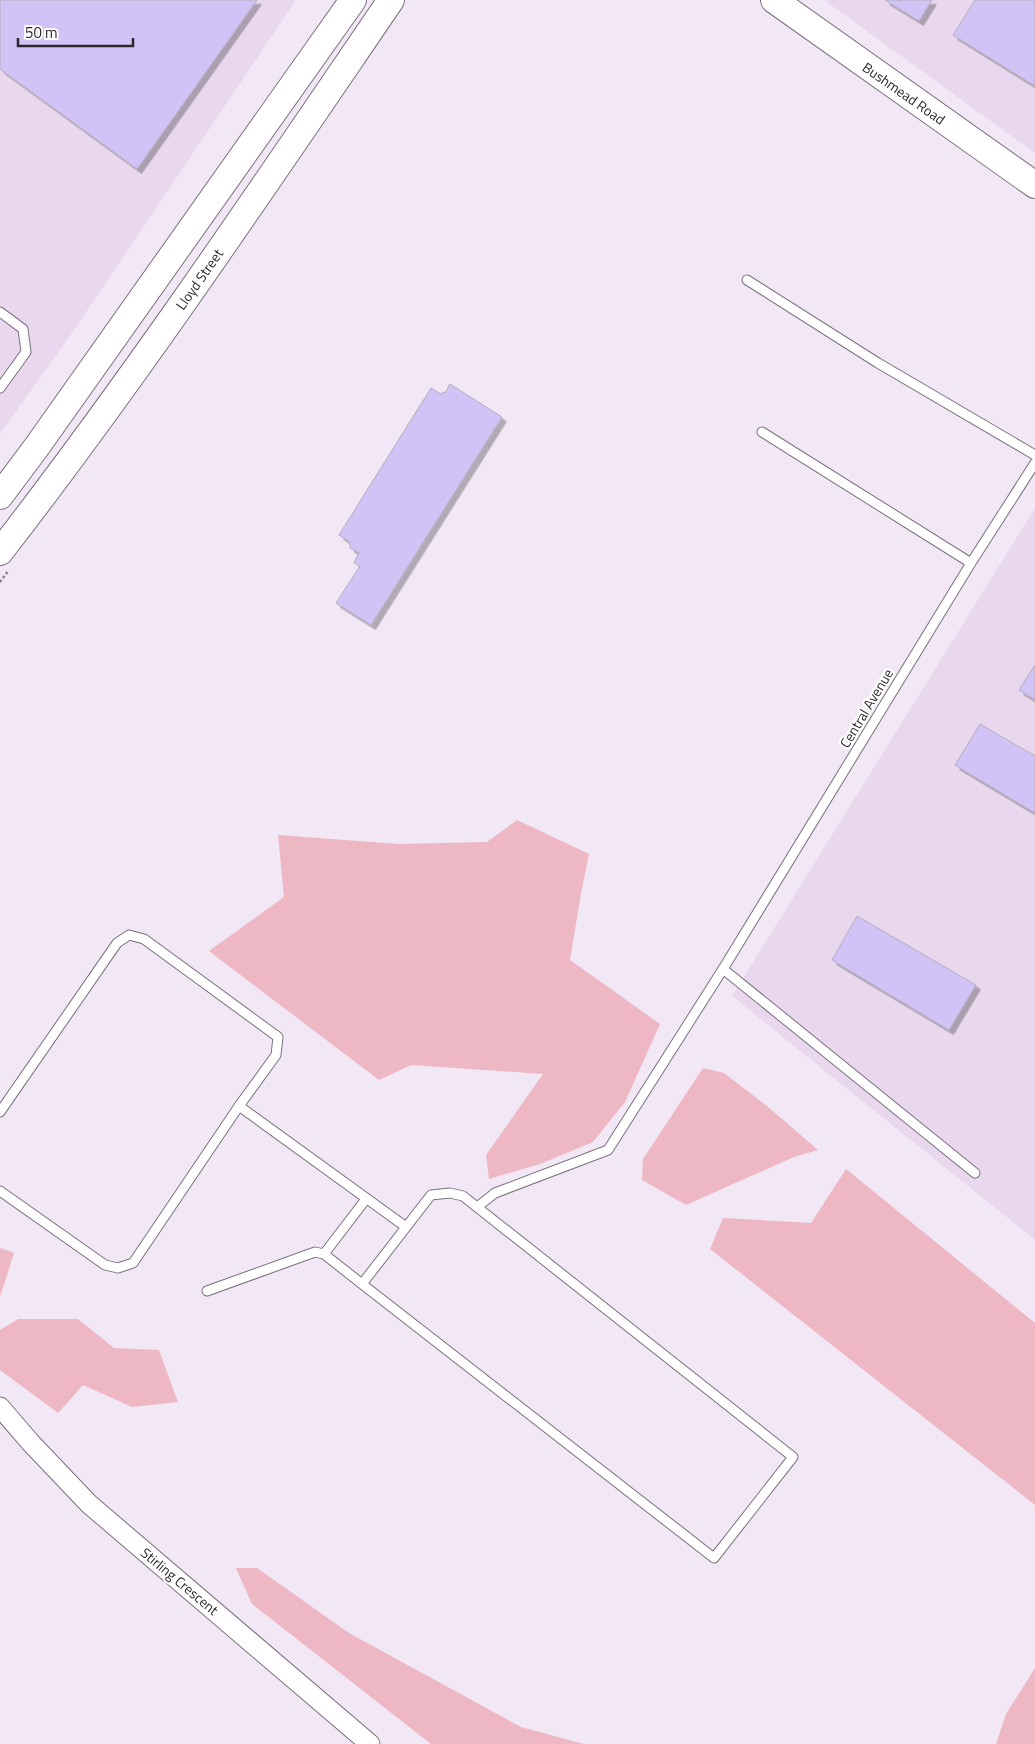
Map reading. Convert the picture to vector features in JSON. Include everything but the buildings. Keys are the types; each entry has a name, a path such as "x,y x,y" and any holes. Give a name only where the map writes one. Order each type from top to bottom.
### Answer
{"main road":[{"path":"0,496 50,429 353,0"},
{"name":"Lloyd Street","path":"0,552 67,465 229,238 391,0"},
{"name":"Bushmead Road","path":"774,0 1035,185"}],"street":[{"name":"Stirling Crescent","path":"0,1407 30,1442 89,1504 370,1744"}],"lane":[{"path":"747,280 878,363 1035,455"},
{"path":"0,312 23,329 26,352 0,388"},
{"path":"762,432 971,563"},
{"name":"Central Avenue","path":"477,1207 495,1193 608,1150 723,969 971,563 1035,463"},
{"path":"0,1112 117,943 129,935 144,939 278,1037 276,1055 239,1106 133,1263 118,1268 105,1265 0,1191"},
{"path":"723,969 975,1173"},
{"path":"239,1106 406,1227"},
{"path":"207,1291 315,1252 324,1254 362,1284 714,1558 793,1457 463,1196 450,1193 431,1195 362,1284"},
{"path":"324,1254 366,1199"}],"shaded area":[{"path":"0,0 296,0 72,333 0,434"},
{"path":"824,0 1035,0 1035,153"},
{"path":"1035,508 1035,1240 732,996"},
{"path":"517,820 589,854 570,960 660,1024 625,1102 593,1142 540,1164 489,1179 486,1155 543,1074 411,1065 379,1080 209,951 284,897 278,835 399,844 487,842"},
{"path":"703,1068 724,1073 767,1106 818,1150 794,1157 686,1205 642,1180 643,1159"},
{"path":"846,1169 1035,1323 1035,1505 710,1249 723,1218 811,1223"},
{"path":"0,1248 14,1253 0,1297"},
{"path":"18,1319 78,1319 114,1348 159,1350 178,1402 132,1407 83,1385 58,1413 0,1370 0,1330"},
{"path":"236,1568 257,1568 349,1633 521,1727 584,1744 431,1744 252,1604"},
{"path":"1035,1668 1035,1744 996,1744 1006,1714"}]}
